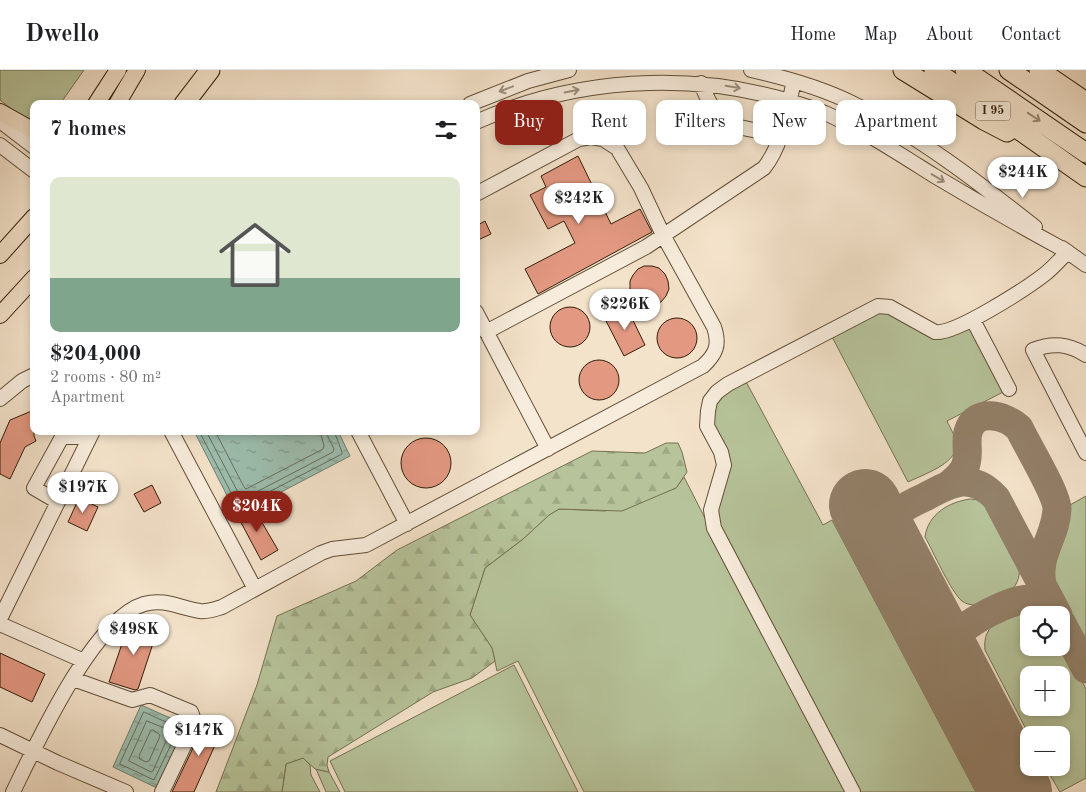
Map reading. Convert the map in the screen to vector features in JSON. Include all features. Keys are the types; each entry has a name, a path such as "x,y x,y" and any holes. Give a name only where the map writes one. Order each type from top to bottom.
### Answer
{"highway":[{"path":"187,100 210,70"},
{"path":"902,70 984,120 1051,153"},
{"name":"I 95","path":"934,70 1086,177"},
{"path":"965,70 1086,153"},
{"path":"1010,70 1086,122"},
{"path":"1039,70 1086,102"}],"main road":[{"path":"99,100 118,70"},
{"path":"119,100 137,70"},
{"path":"186,100 204,70"},
{"path":"0,112 30,128"},
{"path":"0,255 30,221"},
{"path":"0,315 30,282"}],"street":[{"path":"480,100 528,81 570,70"},
{"path":"751,70 794,81 855,105 890,124 966,174 1086,265"},
{"path":"480,120 534,99 594,86 653,81 701,82 750,90 789,100 794,81"},
{"path":"701,82 707,100 718,115 734,126 753,130"},
{"path":"826,114 862,131 992,211 1068,252"},
{"path":"0,121 30,144"},
{"path":"13,792 84,661 106,632 127,614 142,605 156,602 170,603 200,611 222,607 321,553 332,549 366,545 704,366 713,357 717,336 714,327 663,235 641,188 617,148 603,139 591,137 579,139 480,192"},
{"path":"0,145 30,168"},
{"path":"486,332 646,247 764,168 770,160 776,145"},
{"path":"852,792 714,528 711,510 724,465 721,452 708,426 710,401 728,384 878,306 890,307 928,330 940,333 973,320 1046,273 1068,252"},
{"path":"480,320 548,449"},
{"path":"973,320 1009,389"},
{"path":"1086,356 1073,348 1059,344 1033,350 1086,453"},
{"path":"0,399 22,381 30,377"},
{"path":"58,502 34,488 62,437 81,435"},
{"path":"0,619 91,435"},
{"path":"173,435 255,589"},
{"path":"360,435 407,524"},
{"path":"0,624 84,661"},
{"path":"73,679 132,700 150,695 191,712 195,723 162,792"},
{"path":"0,736 126,792"}],"green space":[{"path":"0,70 84,70 63,100 30,100 30,119 17,113 0,100"},
{"path":"874,310 953,331 972,328 1007,390 947,421 955,440 955,452 945,463 908,482 830,333"},
{"path":"743,376 823,525 832,520 976,792 853,792 714,528 722,475 708,411"},
{"path":"666,443 678,443 687,472 676,488 622,511 559,509 549,515 523,539 485,568 470,615 492,648 495,661 472,678 433,692 328,757 327,765 329,772 315,769 303,758 286,764 282,792 216,792 257,685 277,616 356,581 397,550 592,451 645,453"},
{"path":"684,477 757,620 849,792 584,792 518,661 497,671 492,648 470,615 485,568 523,539 549,515 559,509 605,511 676,488"},
{"path":"1086,496 1086,646 1070,616 1070,606 1065,606 1048,575 1070,505"},
{"path":"970,499 981,500 988,504 1018,561 1019,567 1016,584 1006,595 991,602 975,605 968,604 958,597 925,537 930,522 941,510 947,506"},
{"path":"1020,611 1020,656 1068,656 1086,689 1086,778 1060,792 1051,776 1070,776 1070,726 1024,726 985,650 987,633 996,622"},
{"path":"514,665 578,792 345,792 330,761"},
{"path":"303,758 310,765 311,775 320,792 282,792 286,764"},
{"path":"316,769 329,772 340,792 326,792"}],"water":[{"path":"196,435 340,435 350,456 237,515"},
{"path":"141,705 186,725 157,788 113,767"}],"building":[{"path":"578,156 611,224 640,209 652,232 538,294 525,269 575,243 564,221 548,229 530,195 546,187 541,176"},
{"path":"485,221 491,234 480,239 480,224"},
{"path":"644,266 659,268 665,274 668,281 669,289 666,296 661,302 653,305 645,305 634,300 630,289 630,281 633,275"},
{"path":"626,306 645,345 624,356 604,317"},
{"path":"570,307 584,313 590,327 584,341 570,347 556,341 550,327 556,313"},
{"path":"677,318 691,324 697,338 691,352 677,358 663,352 657,338 663,324"},
{"path":"599,360 613,366 619,380 613,394 599,400 585,394 579,380 585,366"},
{"path":"30,412 30,435 34,435 36,441 25,447 10,479 0,474 0,443 10,420"},
{"path":"426,438 436,440 444,445 449,453 451,463 449,473 444,481 436,486 426,488 416,486 408,481 403,473 401,463 403,453 408,445 416,440"},
{"path":"152,485 161,503 144,512 134,494"},
{"path":"79,498 98,507 87,531 68,522"},
{"path":"253,507 278,550 261,560 237,515"},
{"path":"151,616 161,619 138,689 135,690 109,682 127,629 145,635"},
{"path":"0,653 45,674 32,702 0,687"},
{"path":"206,717 224,725 194,792 172,792 203,727"}],"taxiway":[{"path":"950,484 961,474 965,467 968,432 977,419 984,416 999,417 1019,428 1056,502 1056,519 1042,564 1042,585"},
{"path":"896,563 890,530 891,524 898,512 944,487 962,482 970,482 979,485 996,498 1053,606"},
{"path":"952,669 950,650 952,642 967,626 990,612 1024,599 1040,601 1048,606"},
{"path":"1070,639 1086,669"}],"runway":[{"path":"865,505 1016,792"}]}
